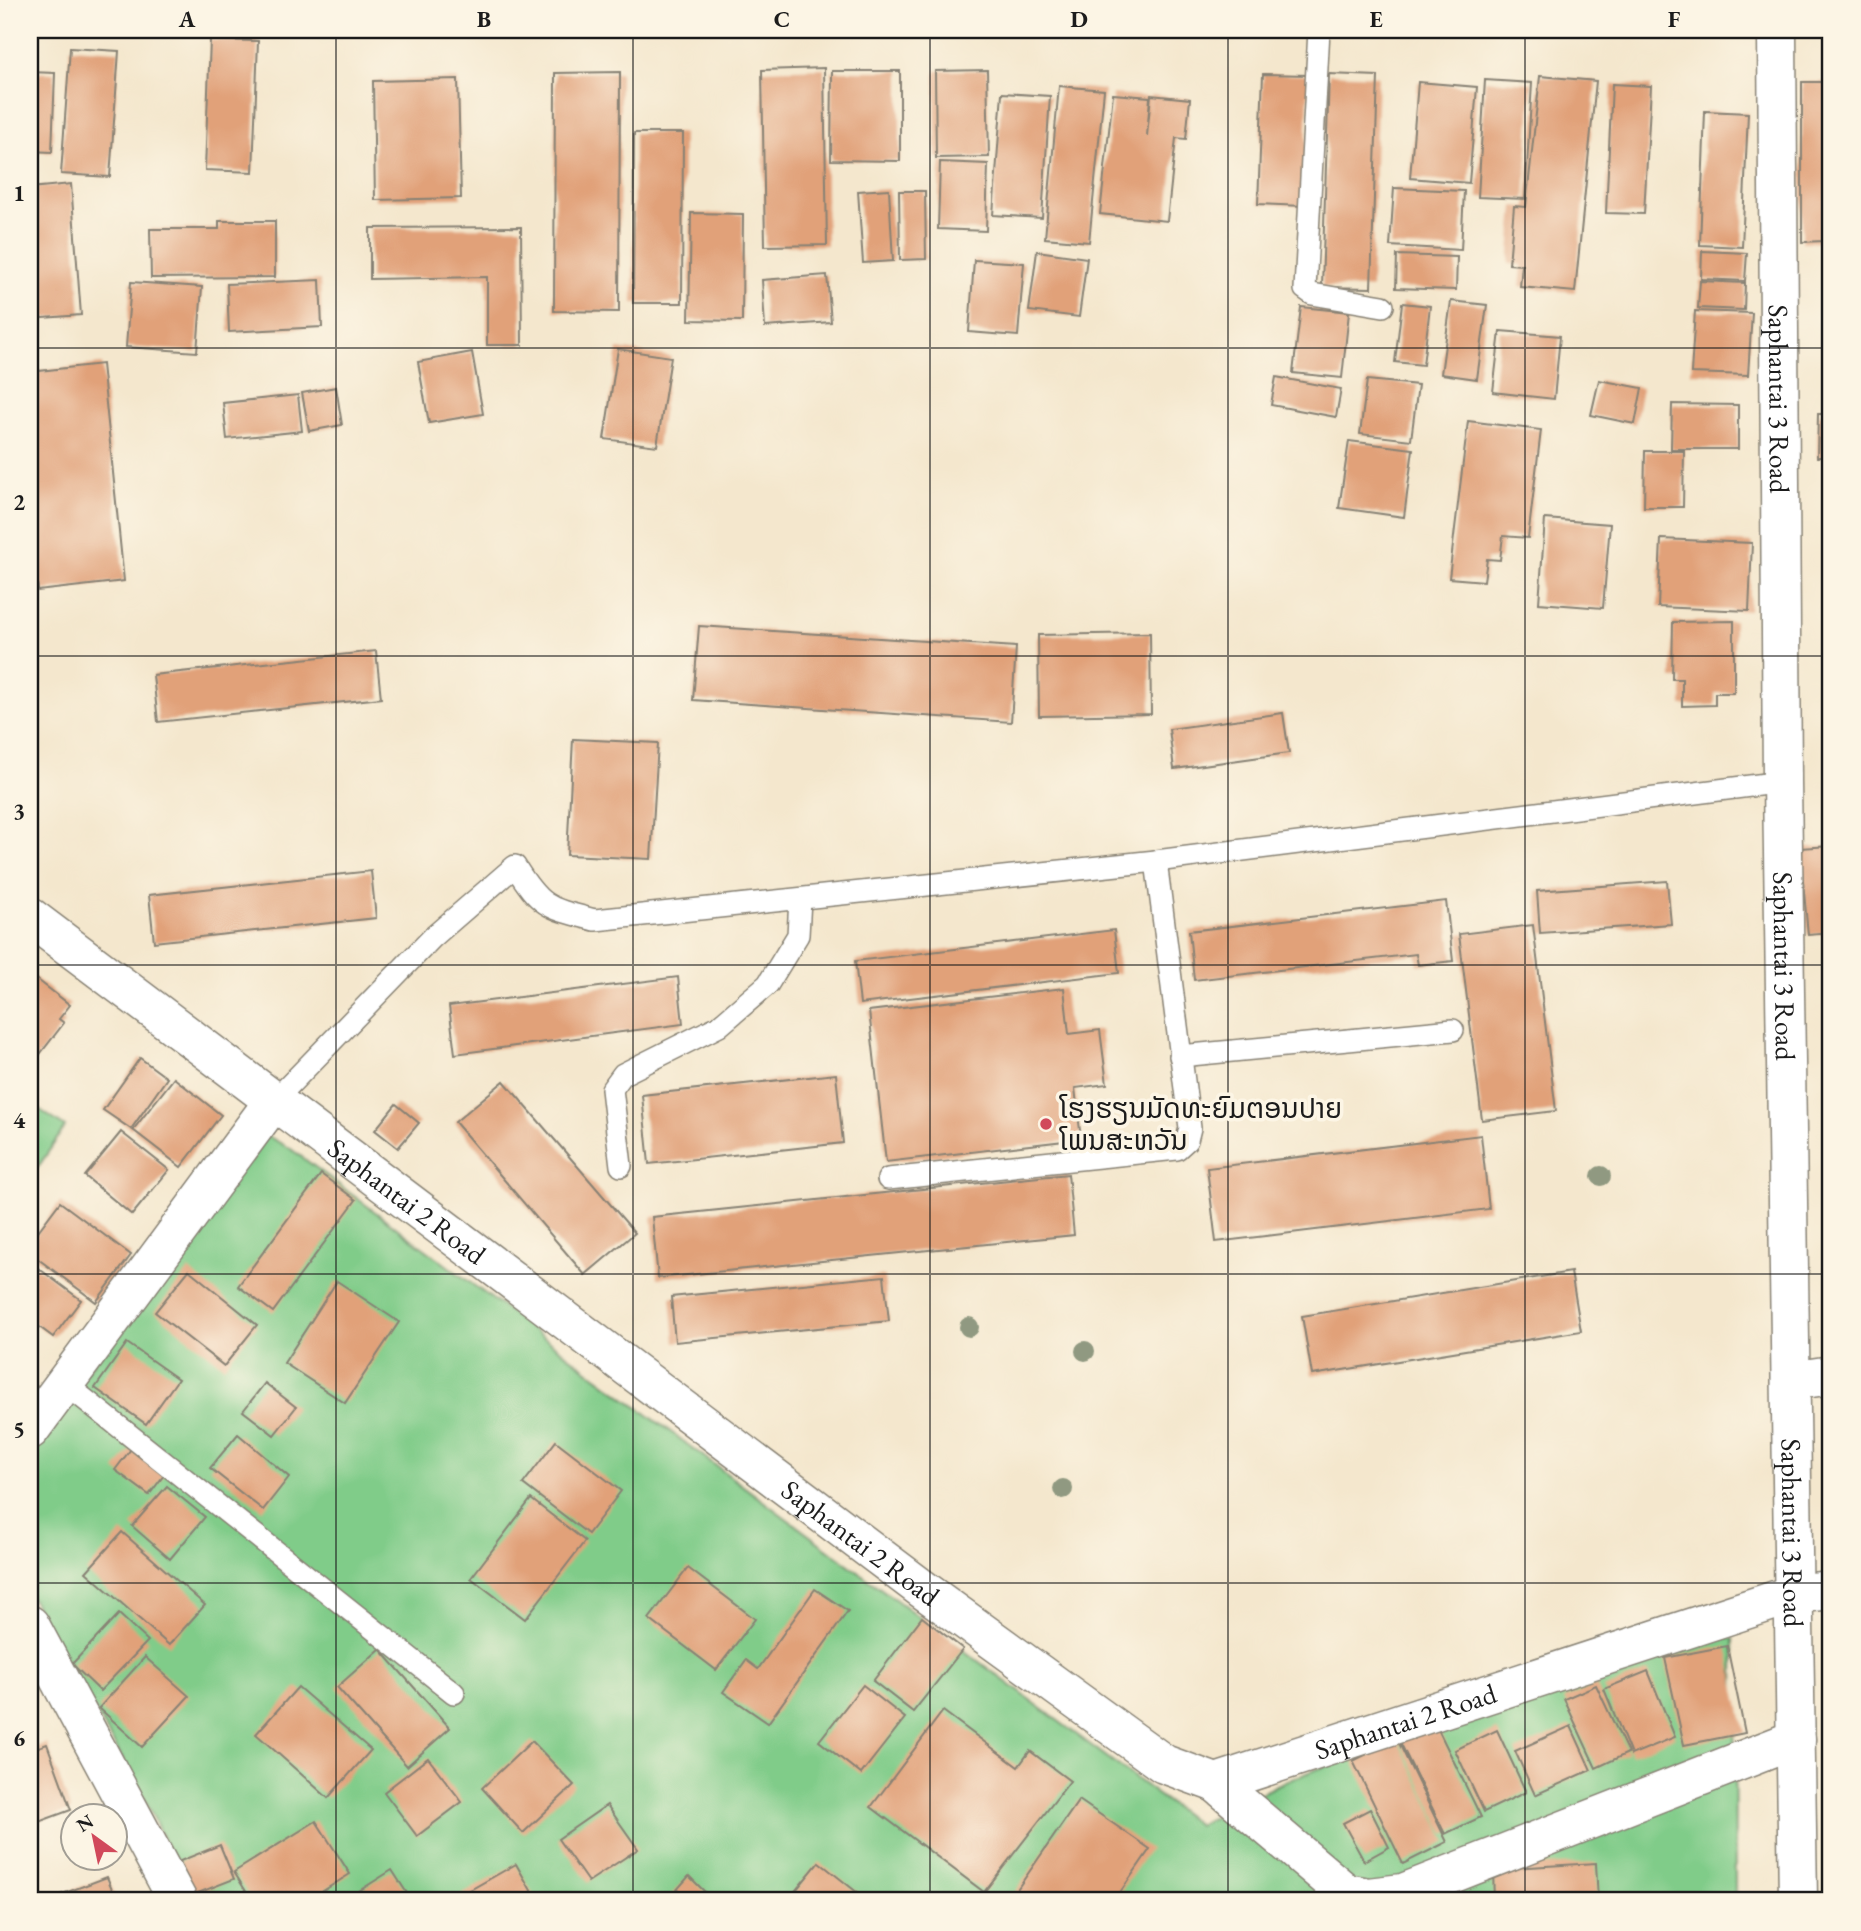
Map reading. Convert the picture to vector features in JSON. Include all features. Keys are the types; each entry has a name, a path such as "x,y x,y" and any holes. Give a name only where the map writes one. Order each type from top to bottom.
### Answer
{"street":[{"name":"Saphantai 3 Road","path":"1777,30 1782,782 1791,1381 1813,1592 1796,1739 1798,1901"},
{"name":"Saphantai 2 Road","path":"30,917 921,1588 1164,1763 1216,1783 1813,1592"},
{"path":"30,1430 273,1102"},
{"path":"1791,1381 1831,1376"},
{"path":"30,1625 178,1901"},
{"path":"1216,1783 1346,1893 1368,1897 1403,1893 1796,1739"}],"lane":[{"path":"1319,30 1305,289 1312,294 1383,306"},
{"path":"273,1102 433,937 515,866 533,895 552,909 595,920 1156,861 1782,782"},
{"path":"888,1179 1177,1149 1187,1140 1190,1128 1156,861"},
{"path":"621,1166 612,1089 624,1074 719,1026 768,984 798,935 800,899"},
{"path":"1180,1056 1453,1030"},
{"path":"63,1382 454,1693"}],"green space":[{"path":"30,1103 65,1127 30,1179"},
{"path":"264,1134 291,1149 1198,1825 1277,1785 1435,1723 1714,1636 1734,1639 1735,1901 191,1901 145,1799 30,1596 30,1447"}],"building":[{"path":"210,40 258,41 253,172 205,170"},
{"path":"70,48 119,51 110,177 61,174"},
{"path":"824,68 827,245 765,246 762,70"},
{"path":"987,70 989,157 936,158 935,71"},
{"path":"832,71 900,71 900,161 831,160"},
{"path":"30,72 55,73 52,152 30,151"},
{"path":"620,72 619,312 554,311 555,73"},
{"path":"1263,74 1309,75 1304,206 1258,204"},
{"path":"1329,74 1378,76 1371,288 1322,287"},
{"path":"1540,76 1596,81 1575,292 1520,287 1522,265 1509,264 1514,206 1526,207"},
{"path":"458,79 461,198 375,200 373,81"},
{"path":"1485,80 1532,83 1525,199 1478,197"},
{"path":"1418,82 1477,87 1469,183 1410,178"},
{"path":"1802,82 1831,82 1831,225 1825,225 1824,241 1802,242"},
{"path":"1612,84 1651,86 1644,214 1606,213"},
{"path":"1059,86 1104,90 1089,242 1045,238"},
{"path":"1002,93 1050,96 1042,218 993,215"},
{"path":"1113,94 1150,97 1147,136 1151,95 1190,99 1186,139 1176,138 1167,221 1100,214"},
{"path":"1705,111 1748,113 1742,247 1700,245"},
{"path":"634,133 683,133 682,303 633,303"},
{"path":"940,162 988,164 986,231 938,229"},
{"path":"71,184 81,315 30,319 30,188"},
{"path":"1394,188 1464,191 1461,250 1390,246"},
{"path":"889,189 893,261 863,263 858,191"},
{"path":"899,191 925,191 926,259 900,260"},
{"path":"691,213 743,214 742,321 689,320"},
{"path":"219,221 275,221 275,277 151,278 150,229 219,229"},
{"path":"521,227 522,345 487,345 487,277 370,279 370,228"},
{"path":"1037,251 1087,258 1079,317 1029,311"},
{"path":"1702,251 1747,253 1745,281 1701,279"},
{"path":"1397,255 1457,257 1456,290 1396,288"},
{"path":"974,260 1024,263 1018,336 969,332"},
{"path":"827,275 831,322 765,327 762,280"},
{"path":"320,280 322,327 229,332 227,284"},
{"path":"1700,281 1745,283 1744,310 1698,308"},
{"path":"131,282 202,287 197,352 126,347"},
{"path":"1451,301 1487,305 1477,379 1441,374"},
{"path":"1402,303 1430,306 1423,365 1395,362"},
{"path":"1301,307 1349,312 1342,378 1293,373"},
{"path":"1695,311 1752,313 1748,375 1691,373"},
{"path":"1500,331 1560,336 1554,399 1493,392"},
{"path":"1824,343 1831,343 1831,404 1826,404"},
{"path":"618,349 671,357 657,446 604,439"},
{"path":"472,352 483,414 429,423 418,362"},
{"path":"102,364 124,581 38,591 30,509 30,372"},
{"path":"1276,377 1341,389 1336,417 1271,405"},
{"path":"1367,380 1418,385 1411,440 1360,434"},
{"path":"1599,380 1642,388 1635,424 1591,415"},
{"path":"336,387 342,425 309,431 302,393"},
{"path":"298,395 302,431 227,439 223,403"},
{"path":"1672,404 1738,405 1738,449 1671,449"},
{"path":"1818,414 1831,414 1831,457 1817,457"},
{"path":"1468,421 1541,430 1528,538 1503,536 1500,560 1487,559 1484,581 1449,578"},
{"path":"1349,441 1413,449 1404,517 1339,508"},
{"path":"1645,451 1684,451 1683,507 1644,507"},
{"path":"1823,504 1831,504 1831,561 1823,561"},
{"path":"1545,519 1610,524 1603,608 1539,603"},
{"path":"1661,539 1752,543 1749,611 1658,607"},
{"path":"1824,569 1831,569 1831,607 1822,607"},
{"path":"1734,621 1734,693 1715,693 1715,705 1682,706 1682,679 1672,679 1673,622"},
{"path":"699,626 1016,647 1011,722 693,700"},
{"path":"1150,633 1151,714 1039,716 1038,635"},
{"path":"376,651 381,698 158,722 153,675"},
{"path":"1283,713 1289,753 1174,769 1169,729"},
{"path":"573,739 658,743 651,859 567,855"},
{"path":"1831,846 1831,933 1808,935 1800,848"},
{"path":"371,871 376,918 154,942 149,895"},
{"path":"1667,881 1671,924 1540,933 1537,891"},
{"path":"1446,901 1453,961 1418,965 1416,954 1194,980 1189,931"},
{"path":"1533,925 1556,1111 1482,1120 1459,934"},
{"path":"1114,930 1119,973 860,1004 855,961"},
{"path":"30,974 70,1005 59,1019 64,1023 30,1067"},
{"path":"678,977 683,1024 455,1054 449,1006"},
{"path":"1064,988 1069,1034 1100,1030 1107,1084 1075,1088 1081,1139 886,1162 869,1011"},
{"path":"140,1058 167,1078 131,1129 103,1110"},
{"path":"836,1074 843,1143 649,1164 642,1095"},
{"path":"174,1078 221,1115 181,1167 133,1130"},
{"path":"504,1081 635,1233 585,1275 455,1122"},
{"path":"396,1104 419,1123 398,1148 375,1130"},
{"path":"121,1132 169,1170 132,1215 85,1176"},
{"path":"1481,1135 1489,1209 1216,1242 1207,1168"},
{"path":"321,1174 356,1200 273,1312 238,1286"},
{"path":"1068,1174 1074,1235 658,1278 652,1217"},
{"path":"60,1202 131,1255 96,1302 30,1253 30,1242"},
{"path":"30,1262 81,1300 53,1337 30,1320"},
{"path":"189,1270 257,1325 224,1366 155,1312"},
{"path":"1571,1272 1581,1331 1312,1375 1302,1316"},
{"path":"884,1276 889,1321 675,1342 671,1297"},
{"path":"337,1281 399,1322 345,1403 284,1363"},
{"path":"127,1343 178,1379 146,1424 95,1388"},
{"path":"265,1383 296,1407 274,1435 243,1411"},
{"path":"238,1434 289,1477 263,1510 210,1468"},
{"path":"556,1441 621,1491 588,1534 523,1484"},
{"path":"131,1449 164,1475 149,1495 115,1470"},
{"path":"167,1486 205,1517 170,1559 132,1526"},
{"path":"531,1499 585,1541 525,1619 471,1578"},
{"path":"122,1532 205,1605 169,1645 86,1572"},
{"path":"688,1568 755,1619 716,1670 649,1619"},
{"path":"815,1589 848,1611 768,1723 723,1692 746,1660 758,1669"},
{"path":"119,1614 148,1641 100,1691 72,1664"},
{"path":"922,1617 963,1649 913,1712 873,1681"},
{"path":"1727,1646 1745,1733 1684,1745 1665,1658"},
{"path":"380,1649 450,1728 407,1766 337,1687"},
{"path":"145,1657 189,1696 142,1747 99,1708"},
{"path":"1648,1671 1675,1737 1631,1755 1604,1689"},
{"path":"863,1685 905,1718 861,1774 819,1741"},
{"path":"1596,1685 1628,1753 1596,1768 1564,1699"},
{"path":"298,1687 371,1750 328,1798 256,1734"},
{"path":"943,1711 1018,1767 1030,1751 1070,1781 984,1892 871,1807"},
{"path":"1435,1723 1481,1817 1445,1834 1399,1740"},
{"path":"1571,1726 1591,1770 1535,1795 1515,1751"},
{"path":"1497,1730 1526,1792 1484,1812 1455,1750"},
{"path":"1397,1739 1447,1842 1403,1864 1353,1761"},
{"path":"532,1741 574,1785 523,1833 482,1788"},
{"path":"47,1744 68,1801 60,1801 60,1814 30,1825 30,1750"},
{"path":"428,1758 462,1802 417,1836 384,1792"},
{"path":"1079,1800 1150,1849 1114,1901 1009,1901"},
{"path":"607,1805 638,1849 588,1882 558,1839"},
{"path":"1370,1809 1389,1847 1364,1861 1343,1823"},
{"path":"316,1821 350,1874 307,1901 252,1901 234,1872"},
{"path":"220,1845 234,1879 193,1895 180,1861"},
{"path":"819,1862 868,1901 787,1901"},
{"path":"1596,1863 1598,1901 1494,1901 1493,1869"},
{"path":"516,1864 537,1901 460,1901 458,1897"},
{"path":"392,1870 412,1901 343,1901"},
{"path":"689,1876 714,1901 667,1901"},
{"path":"107,1877 117,1901 44,1901"}],"place":[{"name":"ໂຮງຮຽນມັດທະຍົມຕອນປາຍ ໂພນສະຫວັນ","path":"1046,1124"}]}
